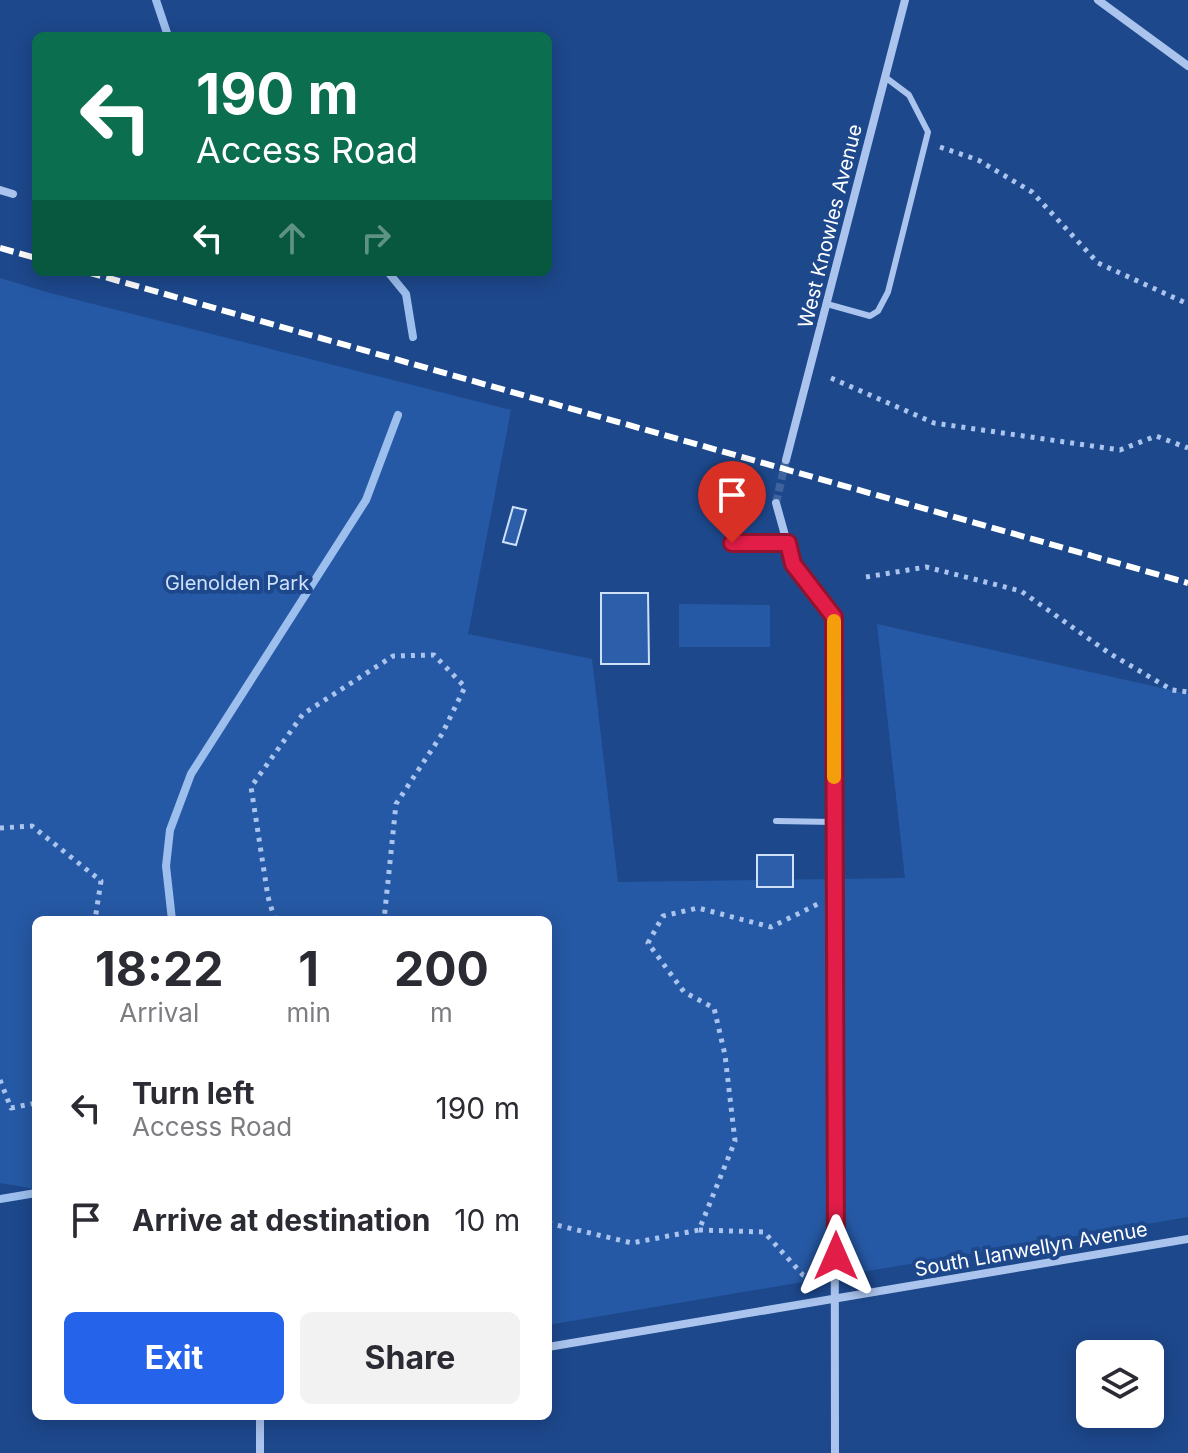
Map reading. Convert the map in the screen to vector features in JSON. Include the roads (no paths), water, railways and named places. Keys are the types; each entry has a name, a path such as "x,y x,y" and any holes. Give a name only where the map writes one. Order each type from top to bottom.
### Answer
{"street":[{"name":"West Knowles Avenue","path":"786,460 905,0"},
{"path":"1098,0 1188,66"},
{"path":"0,190 13,194"},
{"path":"776,503 793,564 834,617 835,1453"},
{"name":"South Llanwellyn Avenue","path":"552,1346 1188,1239"},
{"path":"260,1420 260,1453"}],"lane":[{"path":"827,304 870,316 878,311 888,292 928,132 909,95 885,77"},
{"path":"732,543 788,543"},
{"path":"776,821 833,822"}],"waterway":[{"path":"156,0 167,32"},
{"path":"391,276 406,294 413,337"},
{"path":"172,916 166,866 170,830 191,774 366,500 398,415"},
{"path":"0,1199 32,1194"}],"tunnel":[{"path":"776,503 786,460"}],"railway":[{"path":"0,248 32,257"},
{"path":"101,276 1188,583"}],"park label":[{"name":"Glenolden Park","path":"237,583"}]}
